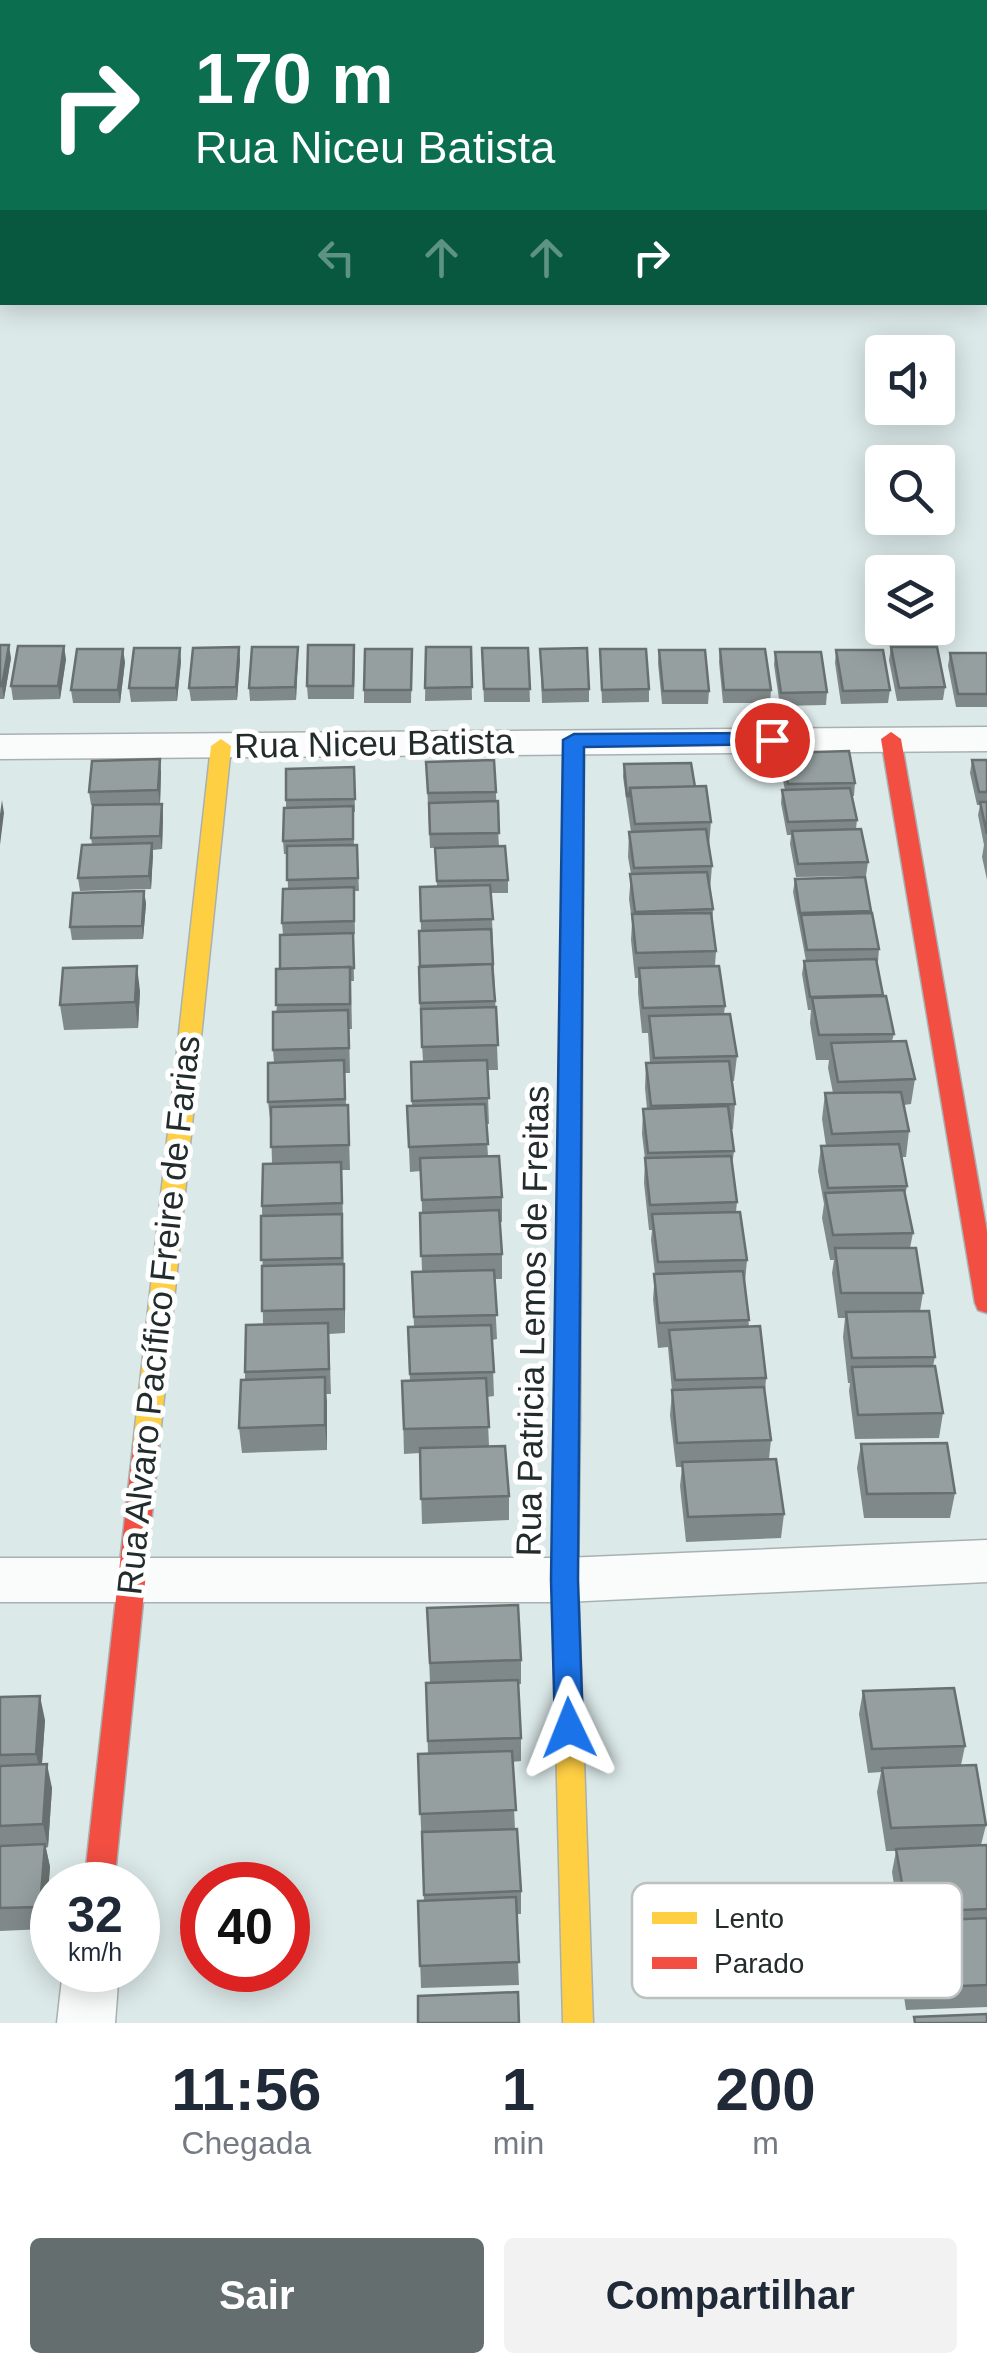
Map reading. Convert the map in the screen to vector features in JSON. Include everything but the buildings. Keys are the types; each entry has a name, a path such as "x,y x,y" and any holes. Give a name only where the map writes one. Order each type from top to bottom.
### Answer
{"street":[{"path":"892,739 987,1304"},
{"name":"Rua Niceu Batista","path":"0,747 987,739"},
{"name":"Rua Patricia Lemos de Freitas","path":"574,740 565,1580 578,2023"},
{"name":"Rua Alvaro Pacífico Freire de Farias","path":"101,1862 221,746"},
{"path":"0,1580 565,1580 987,1560"},
{"path":"86,2023 89,1992"}],"traffic: slow":[{"path":"146,1446 221,746"},
{"path":"567,1419 565,1580 578,2023"}],"traffic: jam":[{"path":"891,739 987,1303"},
{"path":"567,1419 574,740"},
{"path":"101,1862 146,1446"}],"route":[{"path":"569,1728 565,1580 574,740 772,740"}]}
